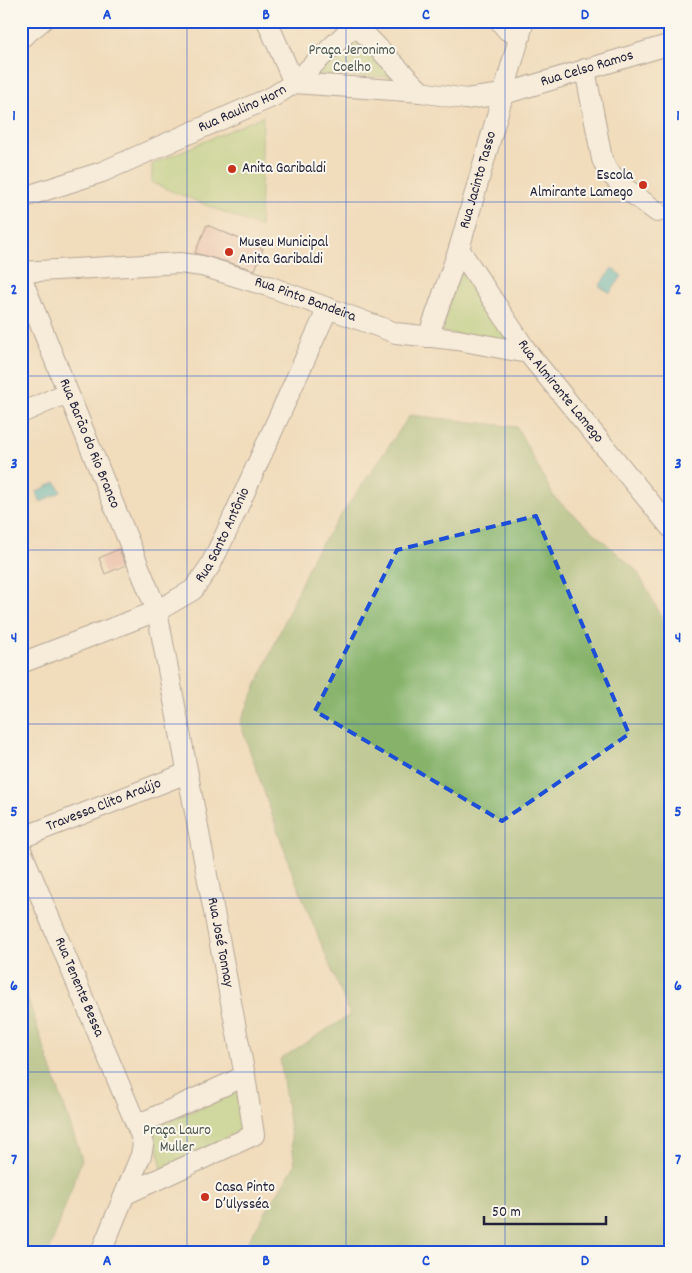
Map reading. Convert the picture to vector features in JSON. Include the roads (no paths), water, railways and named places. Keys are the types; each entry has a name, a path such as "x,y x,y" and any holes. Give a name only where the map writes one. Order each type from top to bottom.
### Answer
{"street":[{"path":"21,38 42,21"},
{"path":"266,21 294,83 358,23 421,92"},
{"path":"500,21 507,30 522,29"},
{"name":"Rua Jacinto Tasso","path":"428,337 459,249 522,29"},
{"name":"Rua Celso Ramos","path":"504,94 671,44"},
{"path":"585,69 602,159 606,169 612,177 657,212"},
{"name":"Rua Raulino Horn","path":"21,198 102,172 274,96 294,83 421,92 465,99 504,94"},
{"name":"Rua Almirante Lamego","path":"459,249 528,353 671,528"},
{"name":"Rua Pinto Bandeira","path":"21,272 180,263 225,272 396,333 458,340 528,353"},
{"name":"Rua Barão do Rio Branco","path":"21,276 157,611"},
{"name":"Rua Santo Antônio","path":"21,663 157,611 193,590 210,566 328,308"},
{"path":"21,413 67,393"},
{"name":"Rua José Tonnay","path":"126,1194 254,1135 245,1076 157,611"},
{"name":"Travessa Clito Araújo","path":"21,838 187,773"},
{"name":"Rua Tenente Bessa","path":"21,850 137,1125 143,1145 126,1194 101,1252"},
{"path":"137,1125 245,1076"}],"water":[{"path":"612,268 622,276 610,293 599,286"},
{"path":"56,482 61,492 41,502 36,492"}],"place":[{"name":"Anita Garibaldi","path":"232,169"},
{"name":"Escola Almirante Lamego","path":"643,185"},
{"name":"Museu Municipal Anita Garibaldi","path":"229,252"},
{"name":"Casa Pinto D’Ulysséa","path":"205,1197"}],"park label":[{"name":"Praça Jeronimo Coelho","path":"352,60"},
{"name":"Praça Lauro Muller","path":"177,1140"}]}
